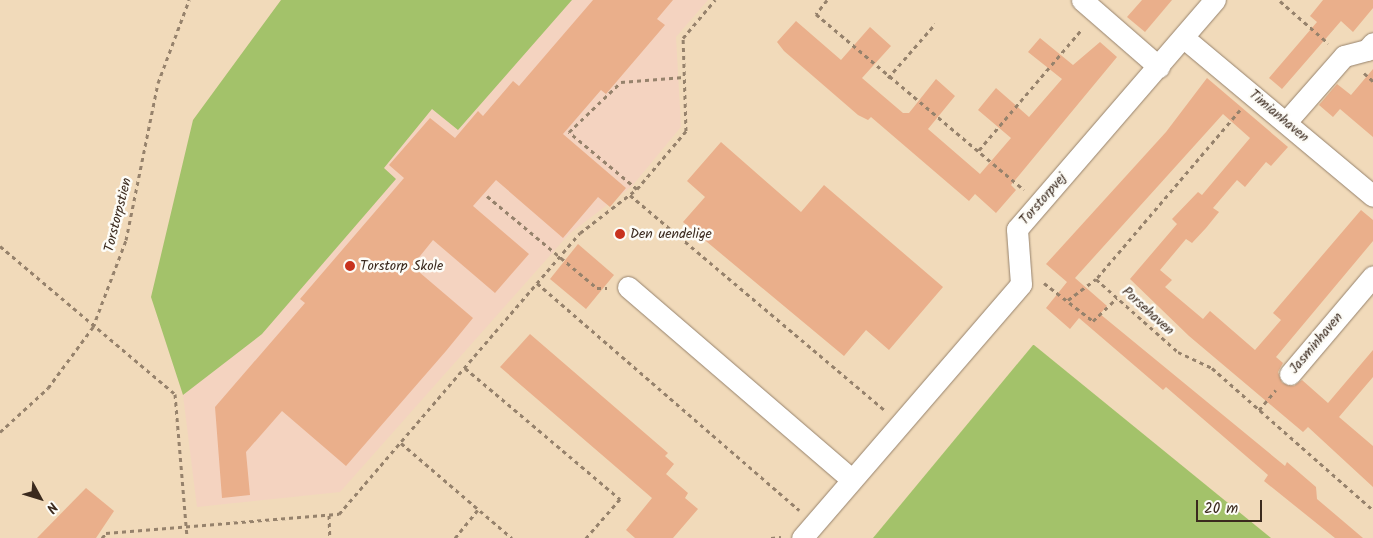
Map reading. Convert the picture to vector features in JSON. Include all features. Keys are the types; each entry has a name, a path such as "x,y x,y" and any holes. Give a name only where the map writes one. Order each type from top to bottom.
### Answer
{"street":[{"name":"Torstorpvej","path":"809,531 1021,284 1017,229 1215,0"},
{"path":"1090,6 1159,67"},
{"name":"Timianhaven","path":"1184,38 1373,196"},
{"path":"1286,122 1344,56 1367,50 1373,43"},
{"name":"Jasminhaven","path":"1290,374 1373,276"},
{"path":"628,287 852,479"}],"path":[{"name":"Torstorpstien","path":"0,432 48,388 93,327 126,240 158,83 190,0"},
{"path":"102,538 106,533 186,529 339,514 580,233 637,189 686,130 683,38 716,0"},
{"path":"828,0 816,14 888,78 979,150 1040,204"},
{"path":"1280,1 1344,56"},
{"path":"979,150 1090,6"},
{"path":"888,78 935,24"},
{"path":"637,189 570,132 621,82 684,77"},
{"path":"1068,300 1096,279 1253,94"},
{"path":"630,195 899,424"},
{"path":"487,196 597,288 628,287"},
{"path":"0,246 93,327 175,394 187,538"},
{"name":"Porsehaven","path":"1096,279 1178,352 1212,368 1373,510"},
{"path":"536,283 746,461 809,531"},
{"path":"465,368 620,499 586,538"},
{"name":"Jasminhaven","path":"1259,410 1290,374"},
{"path":"400,443 512,538"},
{"path":"455,538 478,510"},
{"path":"329,515 330,538"}],"shaded area":[{"name":"Torstorp Skole","path":"281,0 708,0 676,37 681,127 632,186 569,234 340,492 197,507 183,395 151,297 193,120"}],"green space":[{"path":"281,0 572,0 458,130 432,109 384,168 396,179 262,334 183,395 151,297 193,120"},
{"path":"1034,345 1271,538 873,538"}],"building":[{"path":"593,0 673,0 657,19 665,25 606,94 601,90 563,134 626,188 610,207 598,197 563,238 496,180 473,206 529,254 495,293 433,240 412,266 473,318 446,351 346,466 282,411 246,452 250,495 222,498 215,407 305,303 300,299 404,178 389,165 430,118 455,138 478,111 483,116 513,81 519,86"},
{"path":"1142,0 1172,0 1145,32 1127,17"},
{"path":"1323,0 1373,0 1373,8 1353,32 1341,21 1282,89 1269,78 1317,22 1310,16"},
{"path":"796,21 841,60 870,27 891,46 862,78 903,113 909,113 936,79 955,96 928,129 980,174 1011,138 978,110 996,88 1029,117 1062,79 1028,52 1040,38 1073,65 1100,42 1117,57 1011,185 1016,190 996,213 975,194 969,201 871,117 868,120 858,115 784,51 777,42"},
{"path":"1373,69 1373,137 1340,109 1333,117 1319,105 1337,84 1351,95"},
{"path":"1207,78 1288,147 1271,166 1266,162 1245,187 1237,180 1213,208 1219,212 1206,228 1192,243 1186,239 1160,270 1172,280 1165,287 1203,319 1210,311 1255,350 1281,320 1273,313 1361,210 1373,220 1373,241 1276,357 1283,363 1278,372 1282,383 1294,386 1302,380 1328,403 1373,350 1373,377 1339,417 1373,446 1373,487 1308,427 1303,432 1189,336 1130,279 1177,224 1172,219 1198,192 1202,195 1250,138 1223,114 1075,278 1107,306 1100,314 1285,466 1287,462 1316,487 1317,499 1363,538 1335,538 1264,481 1268,475 1166,387 1163,390 1079,318 1070,329 1046,308 1067,282 1046,264 1166,132"},
{"path":"721,142 801,212 824,185 943,287 889,350 866,330 844,356 683,222 705,197 687,181"},
{"path":"578,244 614,275 586,309 550,279"},
{"path":"530,334 668,453 665,456 674,464 666,474 688,493 685,498 698,509 673,538 635,538 626,530 652,498 500,367"},
{"path":"86,488 114,511 96,538 37,538"}],"place":[{"name":"Den uendelige","path":"620,234"},
{"name":"Torstorp Skole","path":"350,266"}]}
